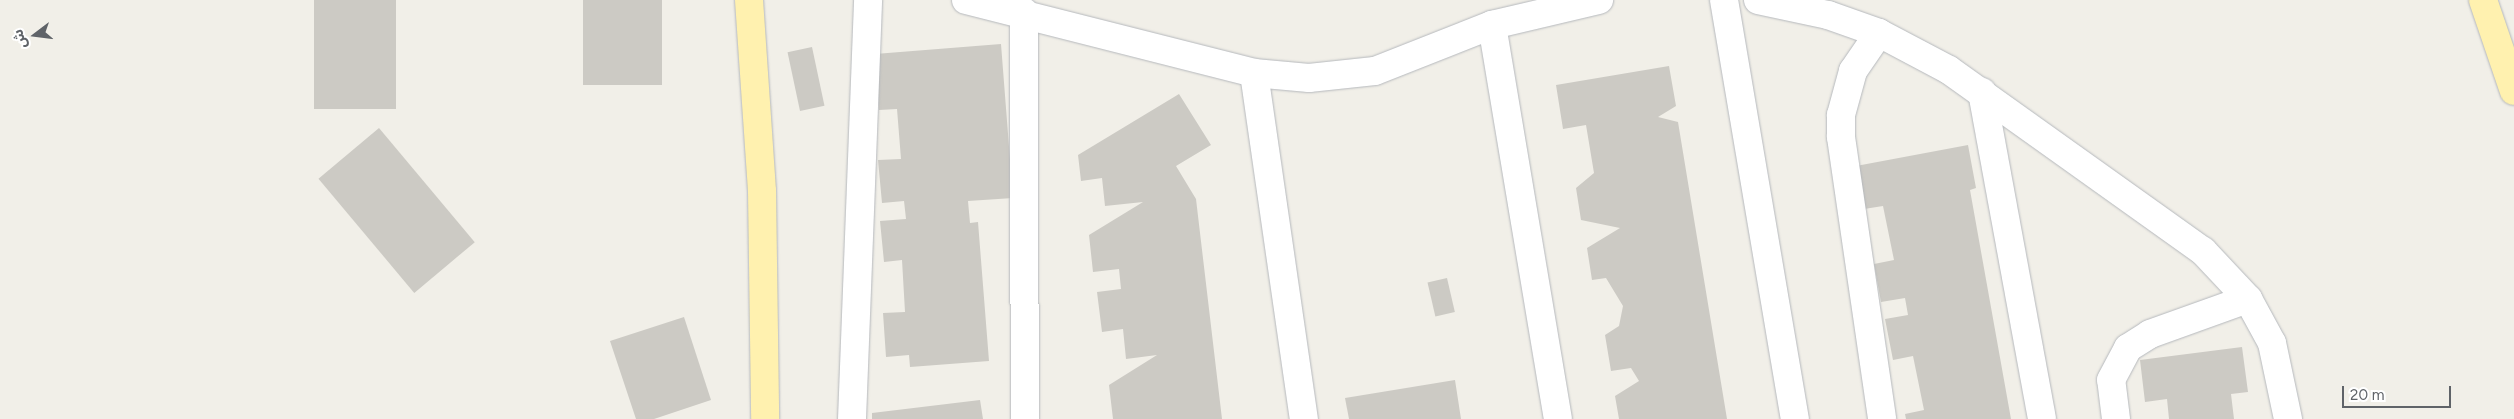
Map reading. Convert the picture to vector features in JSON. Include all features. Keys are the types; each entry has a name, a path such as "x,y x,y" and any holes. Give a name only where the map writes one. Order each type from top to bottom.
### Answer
{"main road":[{"path":"749,0 762,190 765,419"},
{"path":"2484,0 2514,91"}],"street":[{"path":"852,419 868,0"},
{"path":"966,0 1024,12 1254,73 1309,78 1375,71 1492,25 1599,0"},
{"path":"1724,0 1795,419"},
{"path":"1758,0 1828,15 1879,33 1982,92 2203,251 2248,299 2272,343 2288,419"},
{"path":"1024,12 1025,419"},
{"path":"1492,25 1558,419"},
{"path":"1879,33 1853,71 1841,115 1841,137 1882,419"},
{"path":"1254,73 1304,419"},
{"path":"1982,92 2042,419"},
{"path":"2116,419 2111,380 2128,348 2150,334 2248,299"}],"building":[{"path":"314,0 396,0 396,109 314,109"},
{"path":"583,0 662,0 662,85 583,85"},
{"path":"1001,44 1013,198 968,201 970,223 978,222 989,361 910,367 909,355 886,357 883,313 905,312 902,260 884,262 880,221 906,219 904,201 882,203 878,160 901,159 897,109 879,110 875,54"},
{"path":"812,47 824,106 800,111 788,52"},
{"path":"1669,66 1676,106 1658,117 1678,122 1727,419 1619,419 1615,396 1639,381 1631,368 1611,371 1605,335 1619,326 1623,306 1606,278 1592,280 1587,248 1620,228 1581,220 1576,188 1594,173 1586,125 1563,129 1556,85"},
{"path":"1179,94 1211,145 1176,166 1196,199 1222,419 1113,419 1109,385 1157,355 1126,359 1123,329 1102,332 1097,292 1121,289 1119,269 1093,272 1089,235 1143,202 1105,206 1102,178 1081,181 1078,155"},
{"path":"379,128 475,242 414,293 318,179"},
{"path":"1968,145 1976,188 1970,190 2011,419 1906,419 1905,414 1924,410 1913,356 1893,360 1885,319 1908,315 1905,298 1881,302 1874,264 1894,260 1883,206 1864,209 1856,166"},
{"path":"1447,278 1455,312 1435,317 1428,282"},
{"path":"684,317 711,400 654,419 636,419 610,341"},
{"path":"2242,347 2248,392 2231,394 2234,419 2169,419 2167,399 2145,402 2140,360"},
{"path":"1455,380 1461,419 1349,419 1345,398"},
{"path":"980,400 983,419 872,419 872,413"}]}
